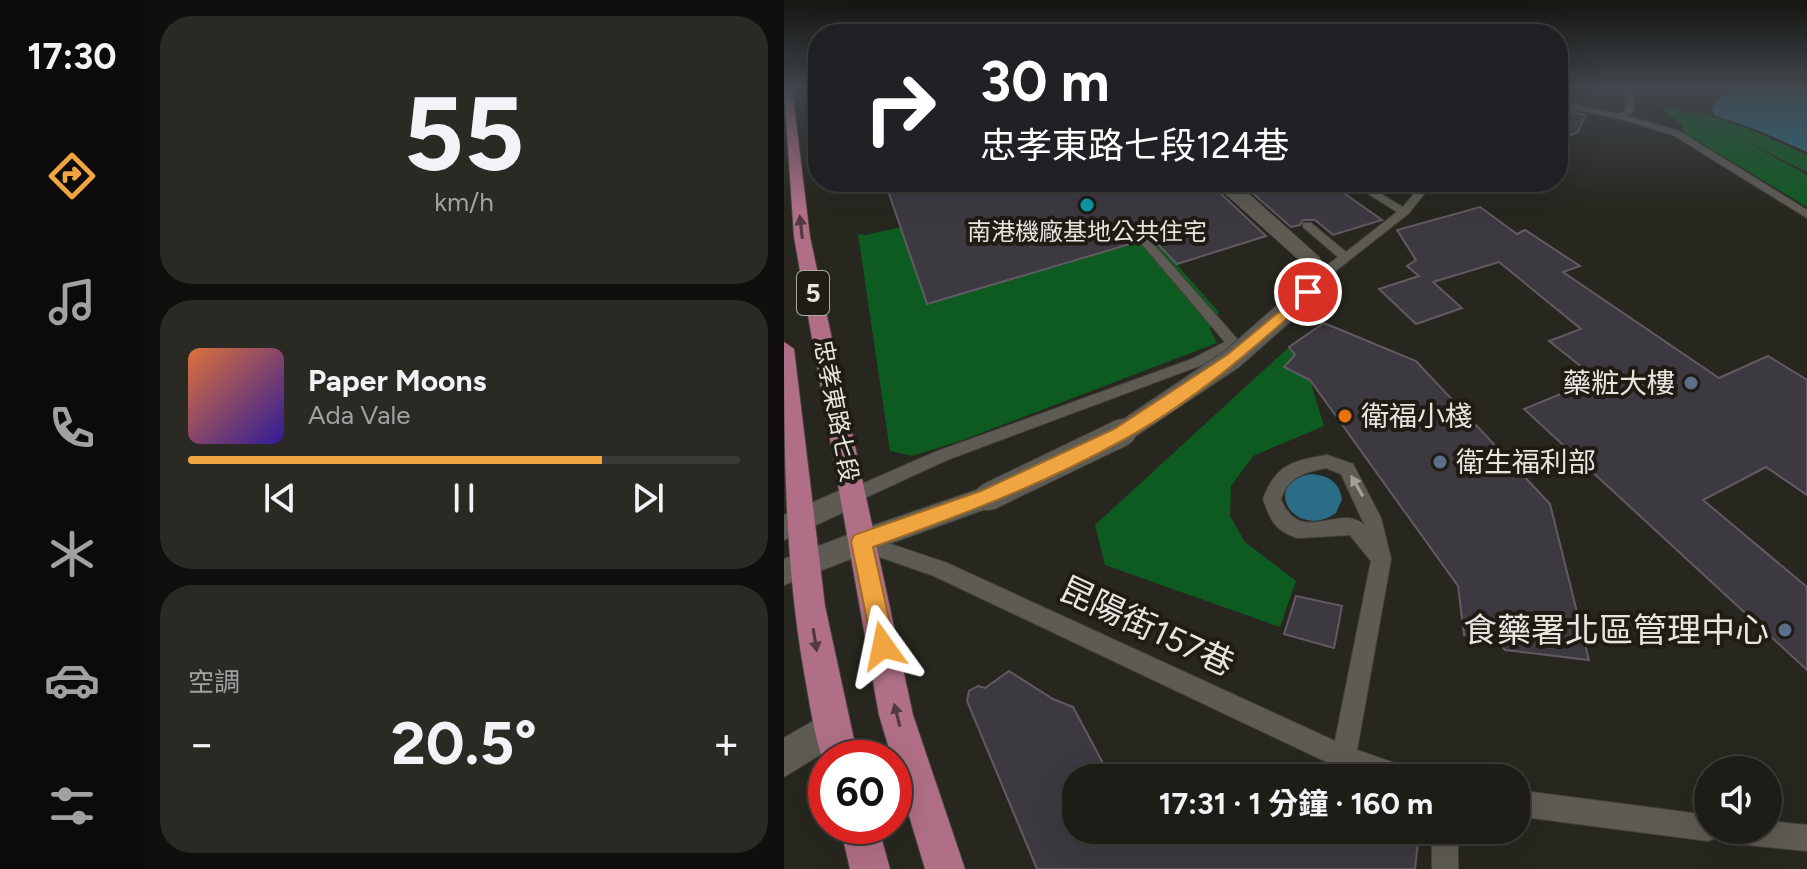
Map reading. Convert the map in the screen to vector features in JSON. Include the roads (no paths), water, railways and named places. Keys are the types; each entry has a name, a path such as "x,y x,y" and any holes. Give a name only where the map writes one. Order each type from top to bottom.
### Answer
{"main road":[{"name":"忠孝東路七段","path":"791,129 802,237 852,496"},
{"name":"忠孝東路七段","path":"784,349 793,567"},
{"name":"5","path":"852,496 896,715 945,869"},
{"name":"5","path":"793,567 835,740"},
{"path":"864,844 870,869"}],"street":[{"path":"793,567 988,497 1120,434 1232,359 1308,292 1315,272 1313,262 1235,192"},
{"path":"792,524 852,496"},
{"path":"784,759 808,752"}],"lane":[{"path":"1661,129 1676,133 1807,215"},
{"path":"1371,192 1404,212"},
{"path":"852,496 941,456 1197,362 1233,343 1404,212 1421,192"},
{"path":"1307,225 1346,258"},
{"path":"1144,240 1233,343"},
{"path":"1344,757 1381,559 1372,518 1347,469 1327,461 1298,467 1278,482 1272,499 1280,520 1297,530 1354,527 1381,559"},
{"name":"昆陽街157巷","path":"861,542 940,569 1364,764"},
{"path":"1530,805 1694,826"},
{"path":"1782,836 1807,838"},
{"path":"1445,844 1445,869"}],"water":[{"path":"1753,129 1807,129 1807,152"},
{"path":"1312,474 1332,481 1342,499 1336,513 1321,520 1296,516 1285,498 1287,488 1296,479"}],"place":[{"name":"南港機廠基地公共住宅","path":"1087,205"},
{"name":"藥粧大樓","path":"1691,383"},
{"name":"衛福小棧","path":"1345,416"},
{"name":"衛生福利部","path":"1440,462"},
{"name":"食藥署北區管理中心","path":"1785,630"}]}
